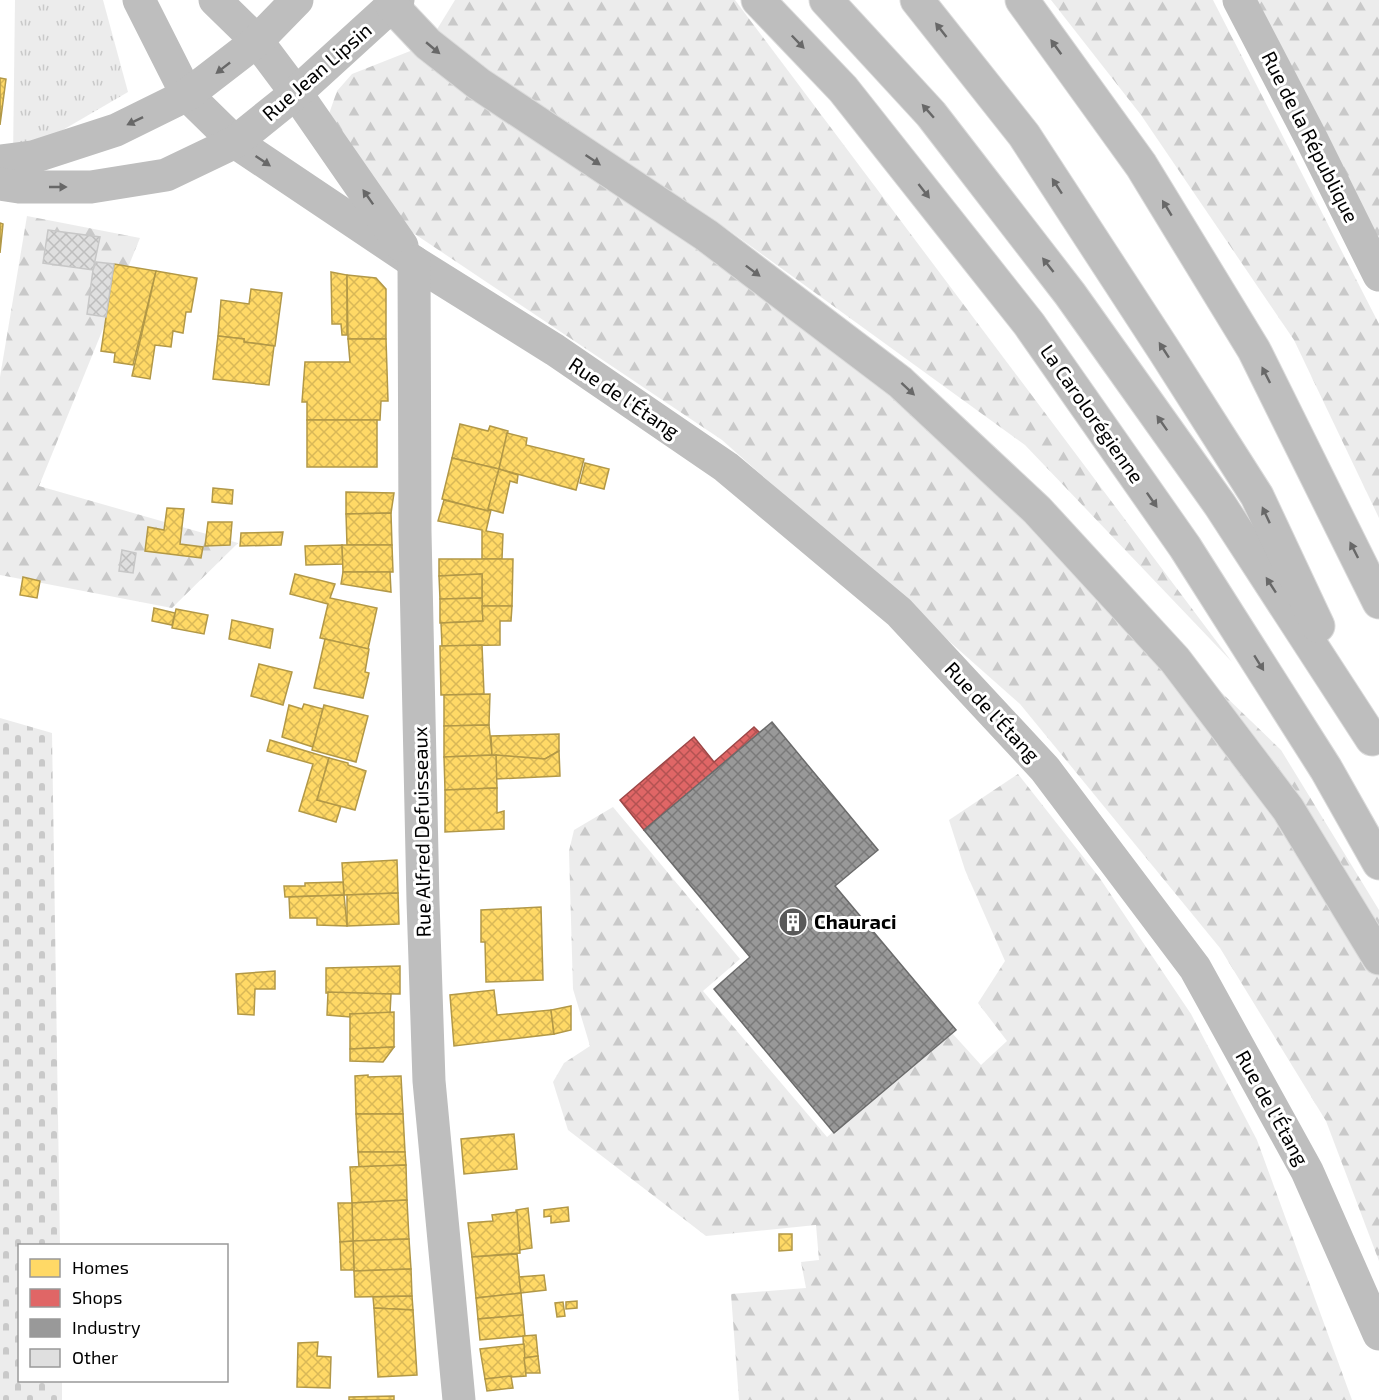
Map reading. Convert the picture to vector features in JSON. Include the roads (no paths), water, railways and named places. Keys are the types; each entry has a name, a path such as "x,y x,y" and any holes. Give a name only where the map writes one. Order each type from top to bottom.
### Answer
{"main road":[{"name":"Rue de l'Étang","path":"139,0 187,95 235,142 414,262 555,350 726,466 899,612 1045,769 1195,968 1307,1171 1379,1334"},
{"name":"Rue de l'Étang","path":"215,0 257,41 414,262"},
{"path":"0,161 33,157 116,130 187,95 257,41 297,0"},
{"name":"La Carolorégienne","path":"758,0 843,89 1029,324 1185,547 1326,769 1379,863"},
{"path":"826,0 931,114 1070,294 1220,505 1375,746"},
{"path":"917,0 1024,135 1257,496 1375,746"},
{"path":"1022,0 1140,165 1254,350 1379,602"},
{"name":"Rue de la République","path":"1239,0 1379,275"},
{"path":"394,2 428,44 479,84 706,235 900,382 1037,510 1175,660 1288,809 1379,958"},
{"name":"Rue Jean Lipsin","path":"0,184 19,187 91,187 166,175 235,142 296,93 394,2"},
{"name":"Rue Alfred Defuisseaux","path":"414,262 415,522 429,1081 459,1400"}],"place":[{"name":"Chauraci","path":"793,922"}]}
